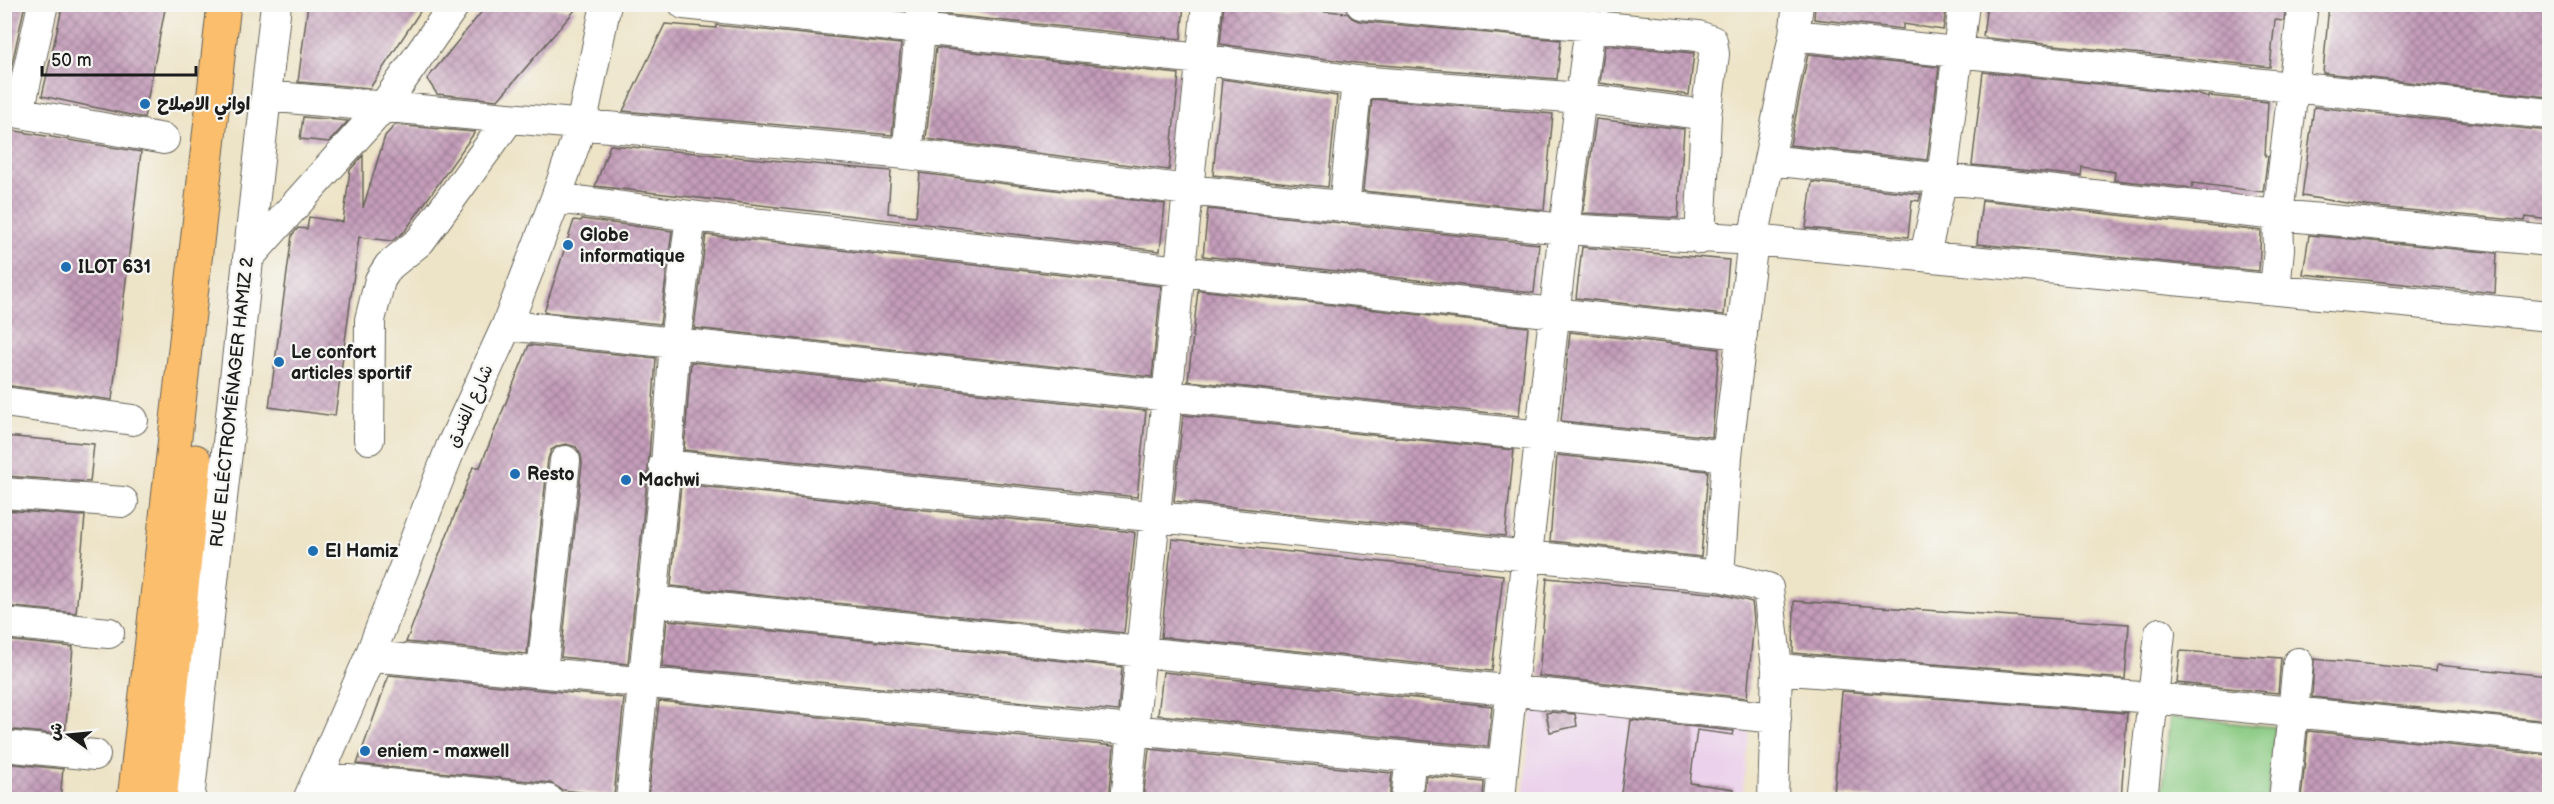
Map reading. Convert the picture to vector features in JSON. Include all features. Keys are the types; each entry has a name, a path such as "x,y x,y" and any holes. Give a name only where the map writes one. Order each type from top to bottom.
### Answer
{"highway":[{"path":"134,800 224,4"},
{"path":"160,800 241,4"}],"street":[{"path":"43,4 12,111 164,140"},
{"name":"RUE ELÉCTROMÉNAGER HAMIZ 2","path":"189,800 276,4"},
{"path":"248,258 383,107 455,4"},
{"name":"شارع الفندق","path":"313,788 370,656 451,447 507,325 556,198 580,126 606,4"},
{"path":"684,4 921,17 1357,81 1581,98 1706,115"},
{"path":"1126,800 1207,4"},
{"path":"1360,4 1698,36 1712,40 1714,54 1706,115 1700,239"},
{"path":"1719,576 1727,456 1753,240 1794,35 1798,4"},
{"path":"1925,255 1942,178 1964,4"},
{"path":"2275,289 2279,249 2278,215 2295,88 2303,4"},
{"path":"907,154 921,17"},
{"path":"1500,800 1564,229 1590,26"},
{"path":"1794,35 2550,114"},
{"path":"1344,207 1357,81"},
{"path":"266,96 907,154 1188,190 1564,229 1700,239 1753,240 1925,255 2550,316"},
{"path":"369,439 370,320 380,280 389,266 420,241 509,119"},
{"path":"1769,160 2278,215 2550,241"},
{"path":"556,198 691,216 1742,334"},
{"path":"631,800 665,465 675,341 691,216"},
{"path":"507,325 675,341 1727,456"},
{"path":"4,402 133,420"},
{"path":"542,672 565,461"},
{"path":"665,465 1719,576 1768,588 1777,669 1773,800"},
{"path":"4,493 123,502"},
{"path":"651,601 1776,718"},
{"path":"4,623 110,633"},
{"path":"2142,800 2160,633"},
{"path":"370,656 1503,766"},
{"path":"2284,800 2298,663"},
{"path":"1777,669 2153,698 2550,738"},
{"path":"4,746 95,755"},
{"path":"1406,800 1411,757"},
{"path":"313,788 548,800"}],"shaded area":[{"path":"1533,701 1750,722 1742,799 1523,800"}],"green space":[{"path":"2170,717 2275,727 2268,799 2162,799"}],"building":[{"path":"4,4 25,4 8,82 4,82"},
{"path":"63,4 166,4 144,118 42,96"},
{"path":"308,4 425,4 370,88 298,82"},
{"path":"488,4 576,9 498,100 437,94 427,79"},
{"path":"852,4 906,4 905,10"},
{"path":"940,4 1184,4 1181,39 939,14"},
{"path":"1224,4 1256,4 1347,13 1359,21 1561,40 1557,79 1356,63 1220,44"},
{"path":"1815,4 1947,4 1943,30 1903,24 1903,29 1814,19"},
{"path":"1987,4 2286,4 2284,21 2275,20 2270,67 1987,38 1983,36"},
{"path":"2329,4 2550,4 2550,97 2323,73"},
{"path":"665,24 716,28 716,25 901,44 892,135 623,111"},
{"path":"1605,45 1694,53 1689,95 1600,83"},
{"path":"936,48 1179,74 1169,170 926,139"},
{"path":"1808,54 1939,67 1927,160 1790,145"},
{"path":"1983,72 2197,94 2209,98 2209,96 2268,102 2265,156 2268,156 2263,192 2193,183 2192,188 2114,180 2115,172 2082,167 2081,176 1972,165"},
{"path":"1222,79 1337,96 1328,187 1213,175"},
{"path":"1372,99 1553,114 1544,210 1363,191"},
{"path":"2314,107 2550,131 2550,220 2526,217 2525,221 2366,206 2302,196"},
{"path":"303,117 348,121 329,142 300,139"},
{"path":"1596,119 1684,129 1678,218 1583,213"},
{"path":"395,125 475,132 405,231 392,241 359,237 335,416 269,407 292,235 298,228 307,229 309,217 343,222 350,170 363,155 363,208 385,136"},
{"name":"ILOT 631","path":"4,129 141,152 112,400 4,385"},
{"path":"610,145 891,171 888,213 916,216 920,173 1165,204 1160,251 595,186"},
{"path":"1812,182 1921,194 1919,201 1912,200 1908,237 1806,228"},
{"path":"1982,200 2261,231 2259,271 1977,244"},
{"path":"1208,209 1539,244 1534,293 1203,256"},
{"path":"582,219 672,231 660,324 544,312 574,220 581,221"},
{"path":"706,235 1161,286 1152,377 694,328"},
{"path":"2309,235 2497,253 2495,293 2303,274"},
{"path":"1582,247 1729,260 1724,315 1576,298"},
{"path":"1198,290 1528,327 1519,416 1188,381"},
{"path":"1570,332 1719,349 1712,437 1561,421"},
{"path":"529,345 656,358 648,471 628,664 561,657 582,463 581,455 576,447 566,444 551,450 548,459 527,654 406,642 473,467 480,467"},
{"path":"691,362 1146,411 1137,497 684,450"},
{"path":"1183,415 1514,450 1505,536 1174,501"},
{"path":"4,436 94,444 90,482 4,476"},
{"path":"1557,455 1708,471 1701,557 1550,541"},
{"path":"681,484 1133,532 1135,533 1124,633 671,586"},
{"path":"4,510 85,516 76,613 4,606"},
{"path":"1172,539 1503,575 1492,671 1161,637"},
{"path":"1547,578 1721,594 1752,602 1754,620 1747,698 1539,676"},
{"path":"1794,601 2129,624 2125,679 1793,653"},
{"path":"667,620 1122,667 1118,711 662,667"},
{"path":"4,640 73,647 65,735 4,729"},
{"path":"2180,651 2281,658 2278,693 2177,683"},
{"path":"2314,659 2436,671 2437,665 2550,676 2550,721 2312,697"},
{"path":"1163,672 1492,706 1488,747 1158,715"},
{"path":"389,675 624,698 614,796 562,790 550,783 357,764"},
{"path":"1842,691 2127,713 2121,800 1910,800 1834,795"},
{"path":"659,701 1114,746 1109,800 648,799"},
{"path":"1546,713 1575,714 1577,726 1550,732"},
{"path":"1631,720 1734,731 1733,735 1697,730 1690,783 1734,789 1733,800 1620,800"},
{"path":"2308,731 2550,755 2550,800 2301,800"},
{"path":"1149,749 1392,773 1389,800 1143,800"},
{"path":"4,763 63,769 60,800 4,800"},
{"path":"1426,776 1484,782 1483,800 1423,800"}],"place":[{"name":"اواني الاصلاح","path":"145,104"},
{"name":"Globe informatique","path":"568,245"},
{"name":"ILOT 631","path":"66,267"},
{"name":"Le confort articles sportif","path":"279,362"},
{"name":"Resto","path":"515,474"},
{"name":"Machwi","path":"626,480"},
{"name":"El Hamiz","path":"313,551"},
{"name":"eniem - maxwell","path":"365,751"}]}
